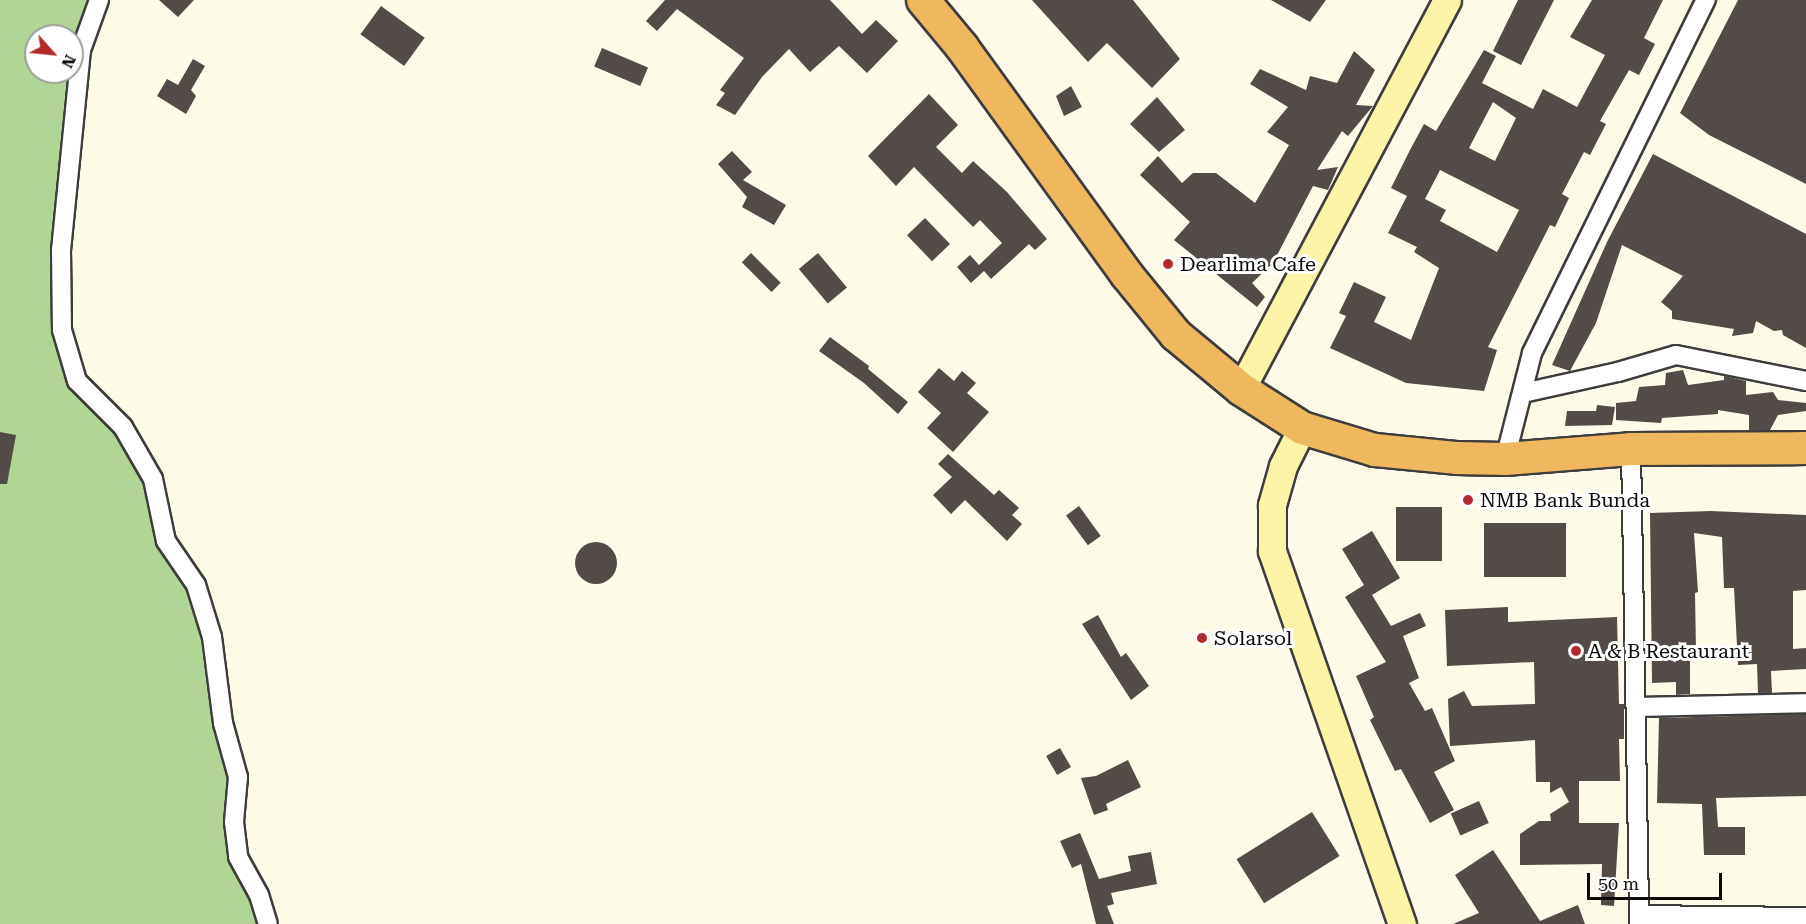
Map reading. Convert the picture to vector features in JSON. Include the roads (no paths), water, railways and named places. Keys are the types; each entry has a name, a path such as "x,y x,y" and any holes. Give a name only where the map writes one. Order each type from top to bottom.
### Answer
{"highway":[{"path":"923,0 962,46 1126,275 1176,335 1241,389 1302,428 1375,450 1505,459 1631,449 1806,448"}],"main road":[{"path":"1241,389 1447,0"},
{"path":"1302,428 1283,466 1272,505 1272,550 1402,924"}],"street":[{"path":"99,0 81,50 61,250 62,330 77,381 123,427 153,479 166,541 196,585 212,637 223,723 238,777 234,822 238,857 259,895 268,924"},
{"path":"1505,459 1532,353 1706,0"},
{"path":"1523,393 1618,372 1676,355 1806,381"},
{"path":"1631,449 1639,920 1806,917"},
{"path":"1636,707 1806,703"}],"place":[{"name":"Dearlima Cafe","path":"1168,264"},
{"name":"NMB Bank Bunda","path":"1468,500"},
{"name":"Solarsol","path":"1202,638"},
{"name":"A & B Restaurant","path":"1576,651"}]}
